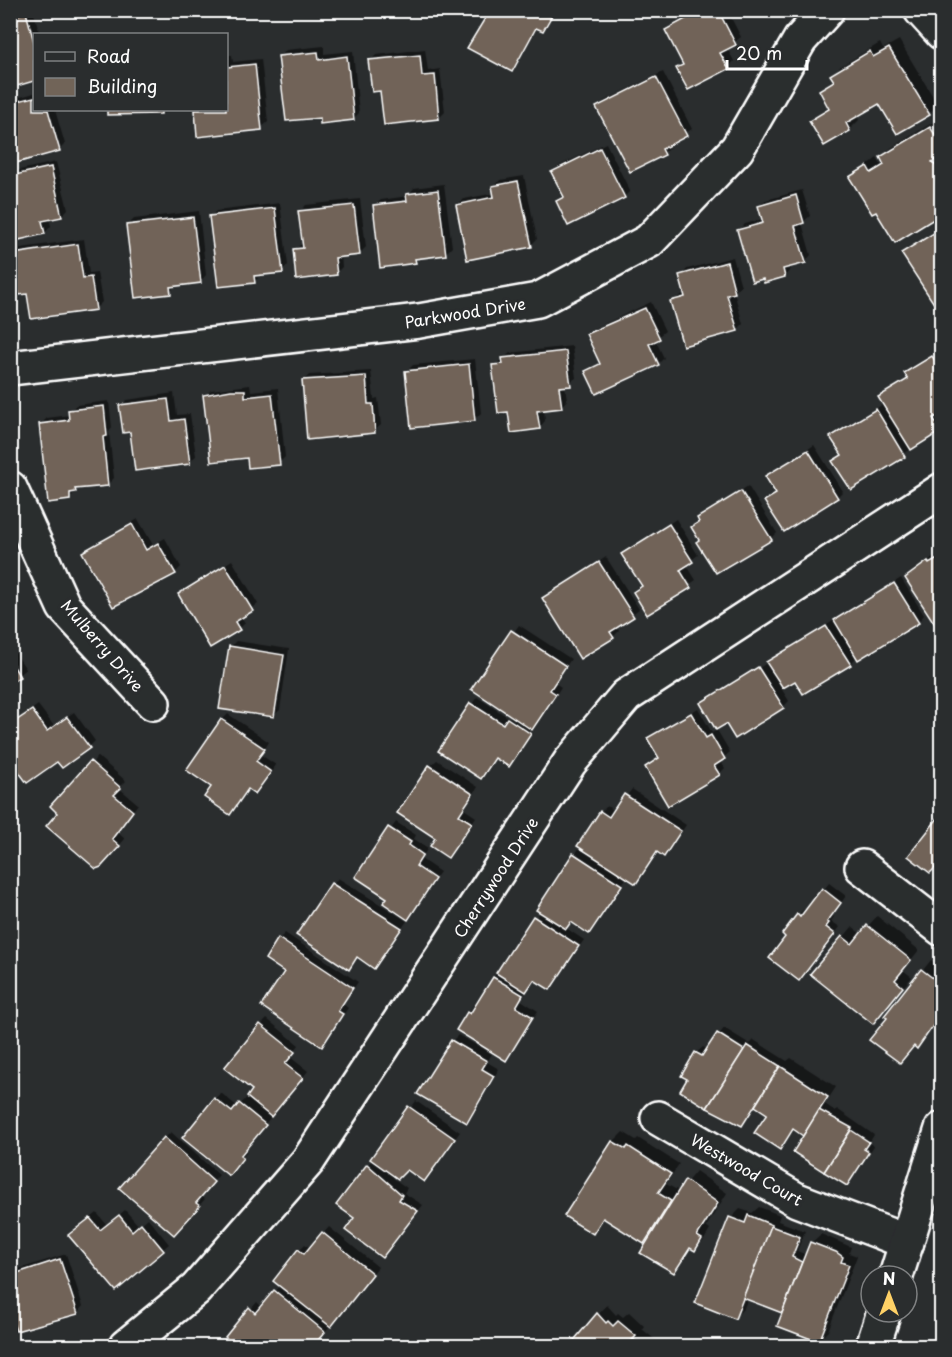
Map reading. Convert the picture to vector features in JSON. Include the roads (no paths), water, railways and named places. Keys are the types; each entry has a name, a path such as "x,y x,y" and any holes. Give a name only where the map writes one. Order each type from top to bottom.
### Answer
{"street":[{"name":"Parkwood Drive","path":"10,368 419,321 538,300 649,241 737,149 800,40 827,10"},
{"path":"921,10 942,33"},
{"name":"Mulberry Drive","path":"10,488 64,606 153,702"},
{"name":"Cherrywood Drive","path":"126,1347 196,1289 308,1161 570,762 626,696 942,490"},
{"path":"862,867 942,929"},
{"name":"Westwood Court","path":"658,1118 797,1200 907,1242"},
{"path":"900,1264 942,1129"},
{"path":"873,1347 880,1324"}]}
